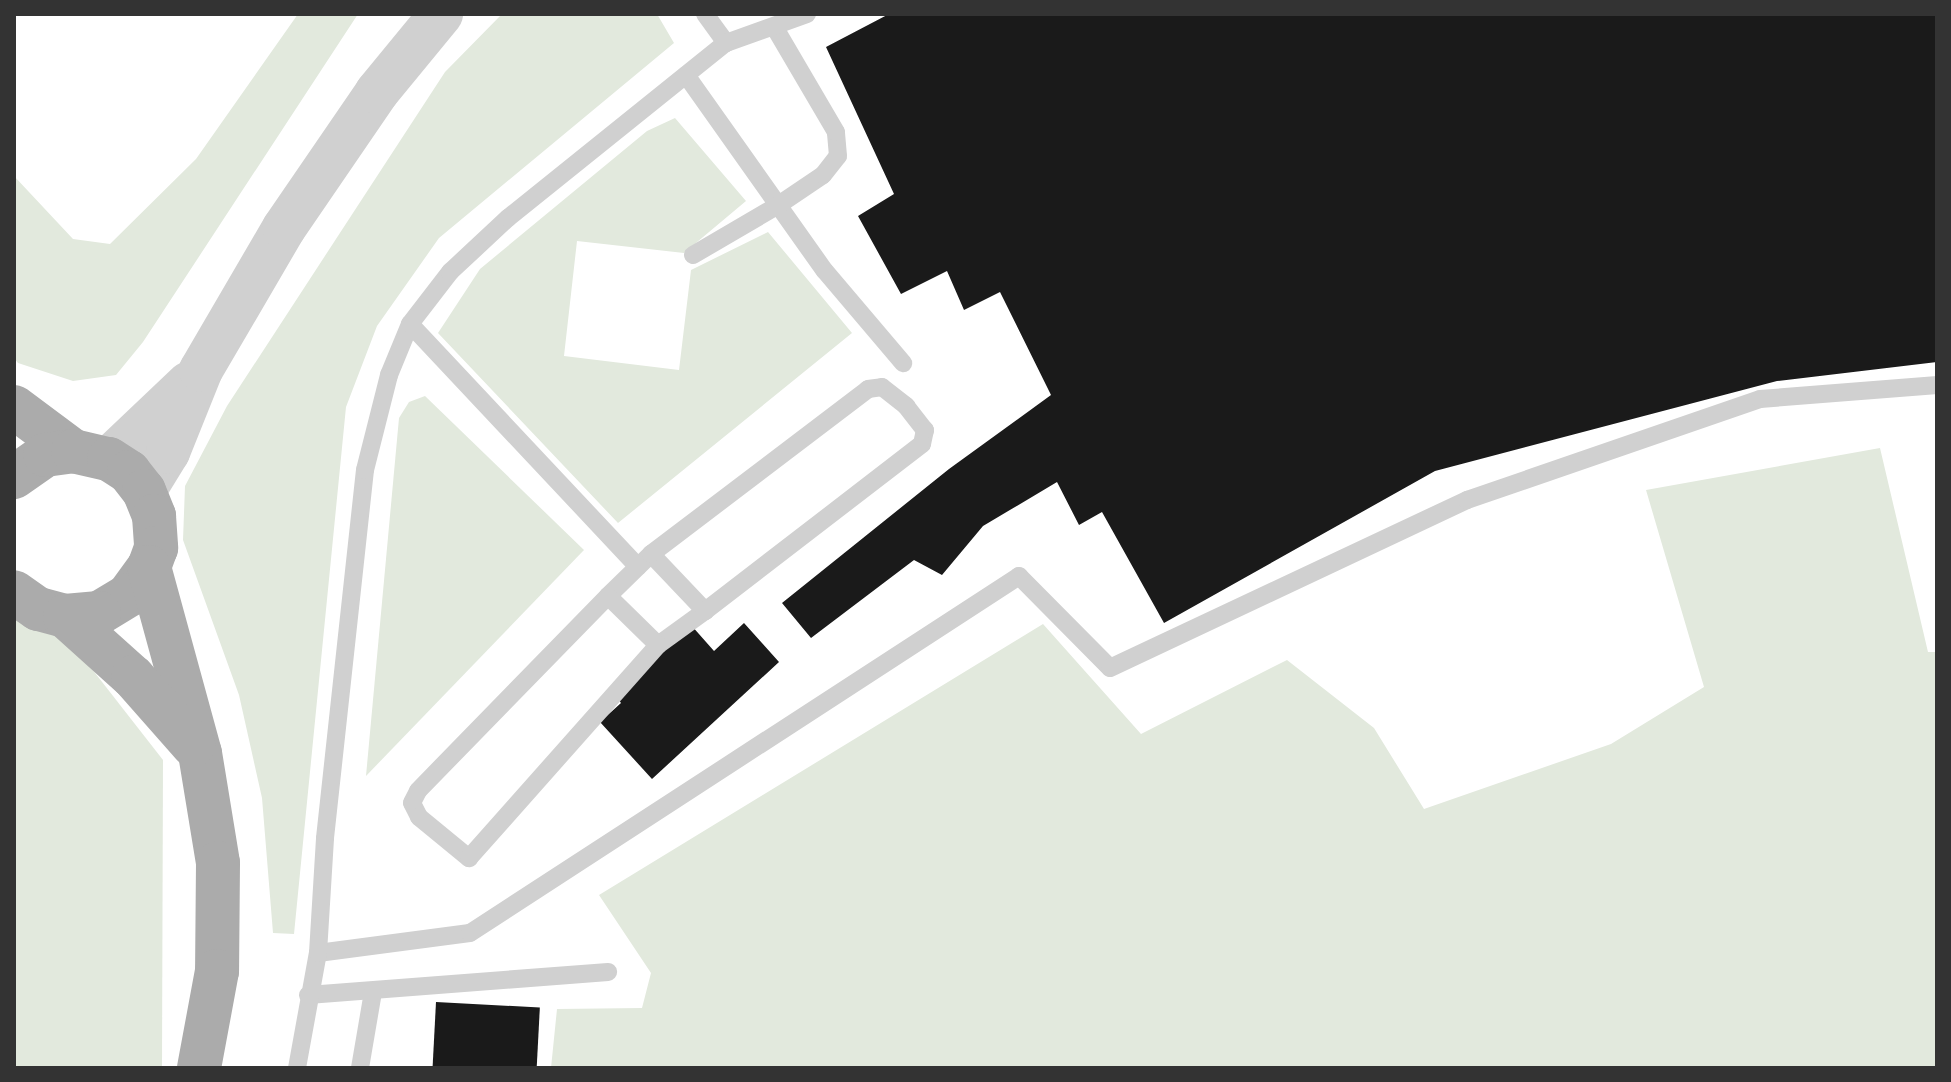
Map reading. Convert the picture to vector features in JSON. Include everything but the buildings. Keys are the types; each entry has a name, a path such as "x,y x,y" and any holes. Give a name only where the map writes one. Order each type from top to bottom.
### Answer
{"main road":[{"path":"14,407 91,455 129,472 144,491 154,516 156,548 149,567 129,595 99,613 65,616 38,609 14,592"},
{"path":"14,477 45,455 91,455"},
{"path":"149,567 200,753 218,863 217,971 199,1068"},
{"path":"65,616 133,677 200,753"}],"street":[{"path":"144,491 168,452 201,370 284,228 377,92 441,14"},
{"path":"91,455 201,370"}],"lane":[{"path":"705,14 726,43"},
{"path":"297,1068 318,953 325,838 365,470 389,375 410,324 450,272 508,218 726,43 807,14"},
{"path":"693,255 823,175 838,156 836,132 775,28"},
{"path":"686,75 777,206 903,363"},
{"path":"410,324 645,561 705,611"},
{"path":"318,953 470,933 1019,576 1110,668 1467,500 1701,419 1760,399 1937,385"},
{"path":"882,387 906,406 925,430 922,444 658,645 469,858 419,817 412,803 418,791 608,596 645,561 868,389 882,387"},
{"path":"608,596 658,645"},
{"path":"308,995 608,972"},
{"path":"360,1068 373,992"}],"shaded area":[{"path":"298,14 358,14 143,342 116,375 73,381 18,363 14,358 14,176 73,239 110,244 196,159"},
{"path":"502,14 657,14 674,43 439,238 377,326 346,407 294,934 273,933 262,798 239,695 183,540 185,486 227,406 445,72"},
{"path":"675,118 746,201 684,253 577,241 564,356 679,370 691,270 768,232 852,333 618,523 438,333 480,269 647,131"},
{"path":"425,396 584,550 366,776 399,418 409,402"},
{"path":"1880,448 1928,652 1937,652 1937,1068 551,1068 557,1009 642,1008 651,973 599,895 1043,624 1141,734 1287,660 1374,728 1424,809 1611,744 1704,687 1646,490"},
{"path":"14,604 74,646 163,760 162,1068 14,1068"}]}
